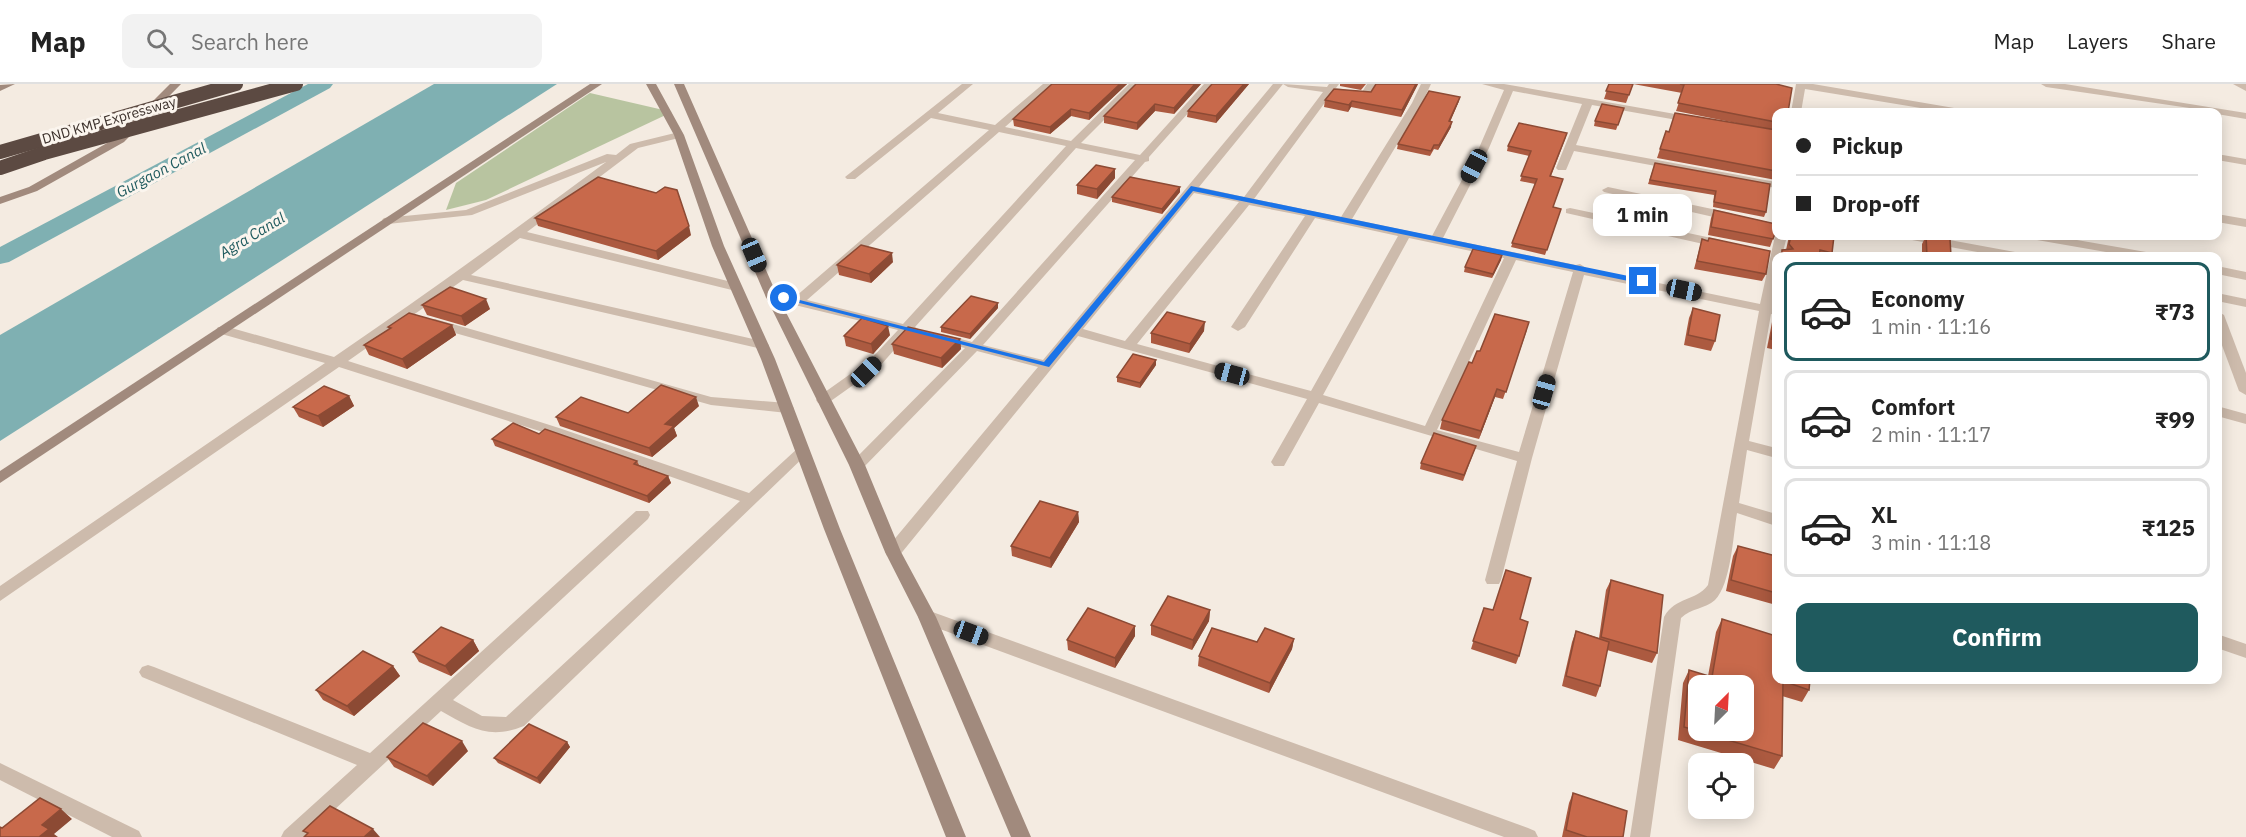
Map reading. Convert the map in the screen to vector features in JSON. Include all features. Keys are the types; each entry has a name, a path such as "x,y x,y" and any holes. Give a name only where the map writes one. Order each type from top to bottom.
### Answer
{"highway":[{"name":"DND KMP Expressway","path":"0,152 236,84"},
{"name":"DND KMP Expressway","path":"0,168 44,153 297,84"}],"street":[{"path":"0,88 10,84"},
{"path":"0,201 33,189 120,140 176,84"},
{"path":"0,478 597,84"},
{"path":"651,84 679,135 718,246 787,408 950,832"},
{"path":"679,84 771,295 857,465 893,552 927,617 1021,837"},
{"path":"851,177 968,84"},
{"path":"798,301 1049,84"},
{"path":"823,400 866,372 1074,144 1135,84"},
{"path":"857,465 974,347 1145,159 1209,84"},
{"path":"893,552 1278,84"},
{"path":"1288,84 1332,87 1365,95 1372,84"},
{"path":"1346,219 1417,103 1426,84"},
{"path":"1487,84 1706,122"},
{"path":"2046,84 2196,108"},
{"path":"2238,84 2246,88"},
{"path":"1129,345 1247,200 1332,87"},
{"path":"1796,108 1798,88 1933,108"},
{"path":"1437,238 1484,148 1509,89"},
{"path":"1562,168 1588,102"},
{"path":"2222,112 2246,116"},
{"path":"931,115 1145,159"},
{"path":"388,220 468,213 634,146 679,135"},
{"path":"0,595 406,315 634,146"},
{"path":"1570,147 1772,184"},
{"path":"2222,158 2246,162"},
{"path":"1191,189 1346,219 1770,309"},
{"path":"1608,190 1742,219"},
{"path":"1570,211 1729,246"},
{"path":"1238,327 1313,213"},
{"path":"2222,219 2246,223"},
{"path":"1279,462 1406,232"},
{"path":"515,233 736,287"},
{"path":"1933,240 1994,252"},
{"path":"2059,240 2124,252"},
{"path":"1428,432 1512,255"},
{"path":"1493,580 1525,458 1580,268"},
{"path":"2222,271 2246,276"},
{"path":"461,276 762,345"},
{"path":"1640,837 1673,617 1679,608 1704,601 1716,586 1770,309 1772,288"},
{"path":"771,295 1046,365"},
{"path":"2222,298 2246,303"},
{"path":"406,315 711,401 787,408"},
{"path":"2222,328 2246,391"},
{"path":"223,330 339,361 552,428 750,499"},
{"path":"1074,331 1525,458"},
{"path":"2222,412 2246,419"},
{"path":"1742,444 1772,452"},
{"path":"438,701 488,727 506,727 517,721 803,451"},
{"path":"1731,507 1772,519"},
{"path":"291,837 642,515"},
{"path":"927,617 1505,833 1528,837"},
{"path":"2222,643 2246,651"},
{"path":"148,672 371,762"},
{"path":"0,771 132,837"}],"green space":[{"path":"590,93 672,112 486,200 446,210 456,183"}],"water":[{"name":"Agra Canal","path":"434,84 557,84 0,441 0,335"}],"building":[{"path":"1052,84 1120,84 1089,113 1071,109 1050,127 1013,119"},
{"path":"1136,84 1195,84 1174,108 1155,104 1137,123 1104,116"},
{"path":"1212,84 1244,84 1216,116 1188,111"},
{"path":"1376,84 1416,84 1402,110 1352,101 1349,105 1325,100 1334,89 1371,92"},
{"path":"1609,84 1633,84 1629,95 1606,91"},
{"path":"1680,84 1776,84 1792,88 1789,108 1772,108 1772,121 1678,103 1684,85"},
{"path":"1429,91 1460,97 1449,121 1452,122 1439,145 1434,145 1431,151 1398,144"},
{"path":"1602,104 1624,108 1618,125 1595,121"},
{"path":"1675,113 1772,129 1772,170 1660,149 1666,131 1669,132"},
{"path":"1519,123 1567,133 1550,176 1563,179 1553,207 1561,209 1547,250 1512,243 1537,179 1521,176 1531,151 1508,146"},
{"path":"1655,163 1770,184 1766,212 1714,202 1716,191 1650,180"},
{"path":"1096,165 1115,169 1097,189 1077,185"},
{"path":"598,177 656,193 665,187 677,190 689,226 656,251 535,218"},
{"path":"1130,177 1180,187 1162,209 1112,197"},
{"path":"1714,210 1772,223 1772,239 1711,227"},
{"path":"1709,238 1770,251 1766,274 1697,261 1702,239 1708,241"},
{"path":"1790,240 1834,240 1832,252 1820,250 1820,252 1782,252 1782,250 1793,249 1789,244"},
{"path":"1926,240 1950,240 1951,252 1927,252"},
{"path":"861,245 892,253 869,274 837,265"},
{"path":"1473,249 1502,255 1493,274 1465,267"},
{"path":"450,287 486,299 461,316 422,305"},
{"path":"971,296 998,303 970,334 941,327"},
{"path":"1693,308 1720,315 1715,341 1688,335"},
{"path":"1167,312 1205,322 1190,344 1151,333"},
{"path":"409,313 452,325 402,359 364,345 391,328 388,327"},
{"path":"1495,314 1529,322 1506,392 1497,389 1481,431 1442,420 1469,362 1472,363 1477,351 1480,351"},
{"path":"862,318 888,326 871,344 844,336"},
{"path":"908,327 960,339 941,358 892,344"},
{"path":"1133,354 1156,360 1140,383 1117,377"},
{"path":"661,385 696,397 665,424 674,426 649,448 556,417 581,397 628,413"},
{"path":"324,386 349,396 318,416 293,407"},
{"path":"513,423 539,434 545,429 637,461 634,464 668,476 647,496 492,439"},
{"path":"1434,433 1476,446 1464,475 1421,463"},
{"path":"1040,501 1078,512 1050,558 1011,546"},
{"path":"1738,546 1772,555 1772,592 1731,580"},
{"path":"1506,570 1531,578 1520,619 1528,622 1519,656 1473,641 1484,608 1493,610"},
{"path":"1611,580 1663,595 1657,653 1601,637"},
{"path":"1168,596 1210,610 1193,640 1151,625"},
{"path":"1088,608 1135,626 1115,658 1067,640"},
{"path":"1722,619 1772,635 1772,684 1783,684 1782,756 1731,741 1754,741 1754,675 1712,675"},
{"path":"441,627 473,640 445,666 413,652"},
{"path":"1212,628 1257,642 1265,628 1294,639 1270,683 1199,656"},
{"path":"1576,631 1609,642 1600,686 1566,676"},
{"path":"363,651 393,666 347,706 316,690"},
{"path":"1689,670 1705,675 1689,675"},
{"path":"1688,681 1688,728 1684,727"},
{"path":"1792,684 1810,684 1809,690"},
{"path":"423,723 462,741 427,776 387,757"},
{"path":"529,724 567,742 537,778 494,758"},
{"path":"1573,793 1627,811 1623,837 1587,837 1566,830"},
{"path":"40,798 61,809 42,825 49,829 39,837 0,837 0,827 2,828"},
{"path":"330,806 373,829 364,837 304,837 308,833 303,831"}],"waterway":[{"name":"Gurgaon Canal","path":"0,257 323,84"}],"route":[{"path":"784,298 1046,365 1191,189 1643,281"}]}
